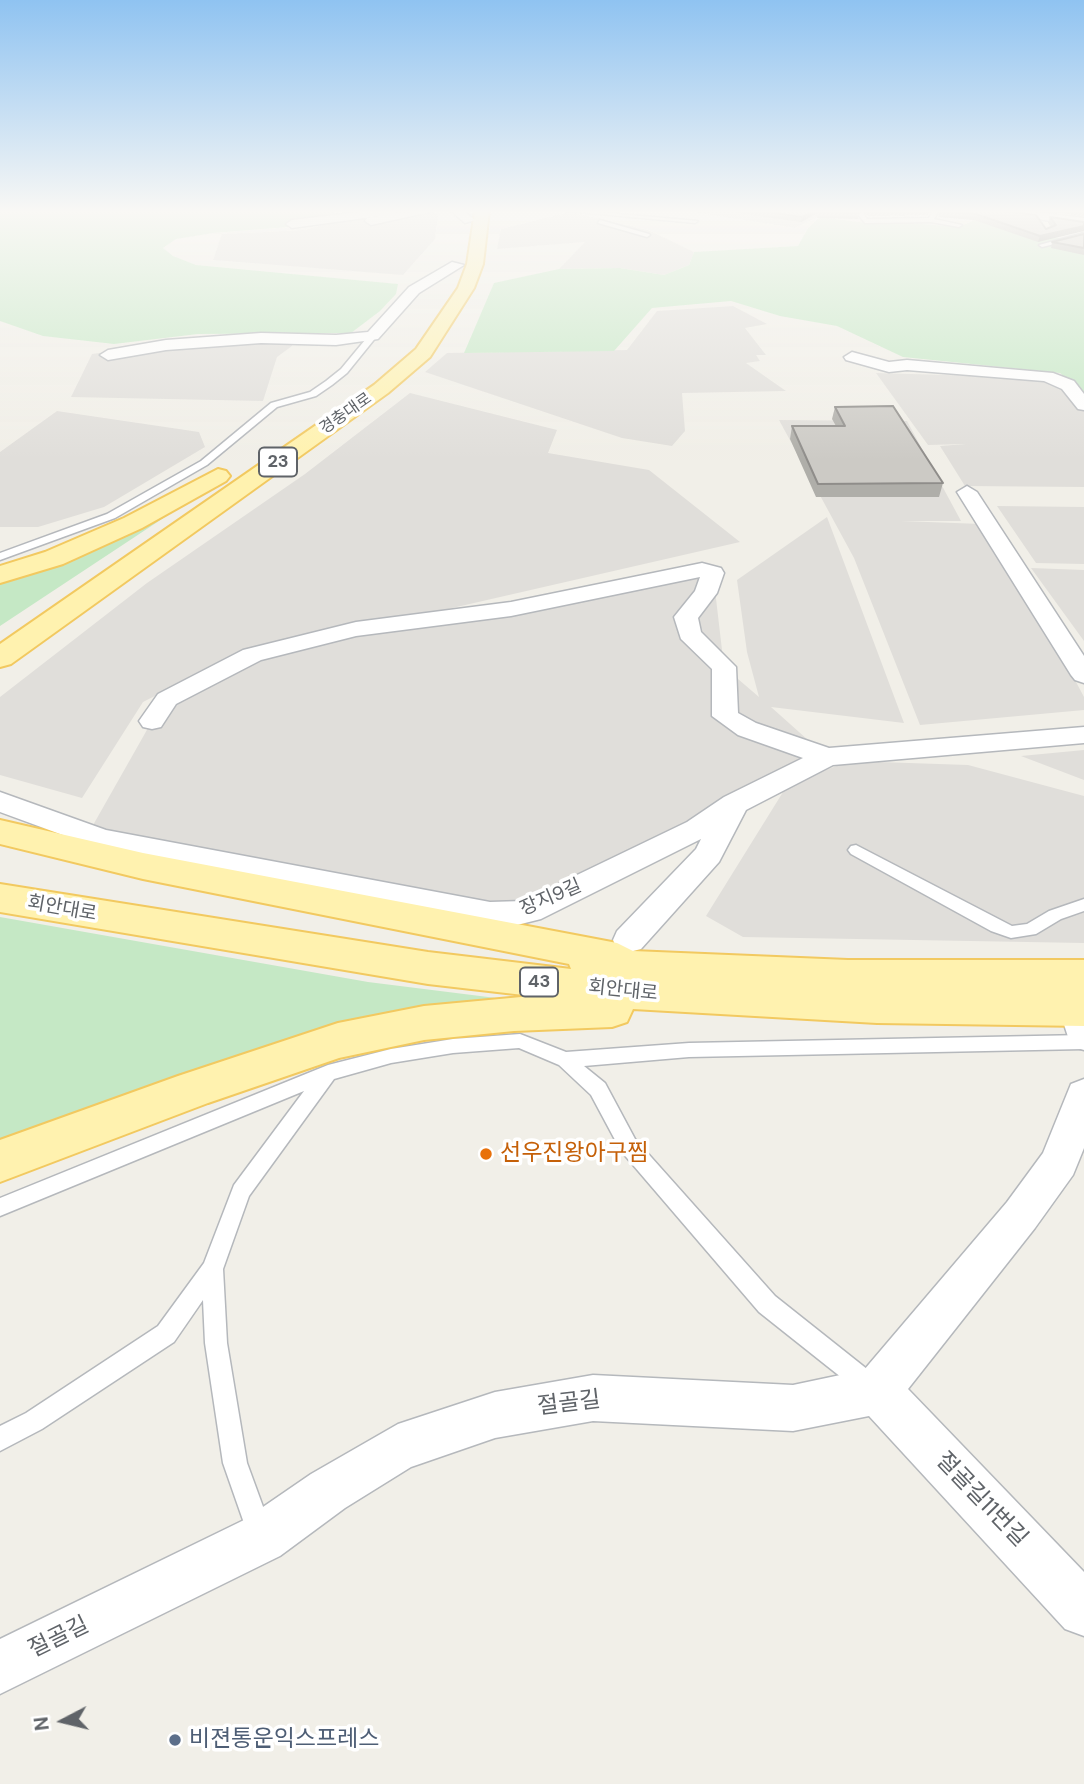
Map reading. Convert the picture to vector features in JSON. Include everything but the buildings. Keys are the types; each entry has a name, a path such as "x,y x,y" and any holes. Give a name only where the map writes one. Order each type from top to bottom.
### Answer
{"main road":[{"name":"경충대로","path":"0,639 339,407 386,370 403,352 434,311 442,294"},
{"name":"경충대로","path":"0,658 381,389 423,353 462,294"},
{"path":"0,575 54,558 173,504 386,370"},
{"path":"0,671 103,587"},
{"path":"0,832 143,866 667,968"},
{"name":"회안대로","path":"0,878 421,943 590,964 848,976 1082,1014"},
{"name":"회안대로","path":"0,898 442,970 636,993 1082,1014"},
{"path":"0,1161 194,1089 338,1041 424,1023 579,1010 877,1006"}],"street":[{"path":"108,355 166,345 247,339 336,340 373,336 410,294"},
{"path":"852,357 889,367 907,365 1047,376 1068,385 1084,405"},
{"path":"967,492 1084,675"},
{"path":"152,721 167,699 252,655 356,629 511,609 702,569 712,573 706,593 686,617 689,634 724,667 725,716 747,729 827,757"},
{"name":"장지9길","path":"0,801 101,839 490,914 509,915 542,906 697,829 734,804 827,757 1084,735"},
{"path":"629,940 708,855 734,804"},
{"path":"877,1391 1021,1215 1059,1163 1084,1095"},
{"name":"절골길","path":"0,1667 262,1538 328,1491 398,1448 495,1415 593,1398 793,1408 877,1391"},
{"name":"절골길11번길","path":"877,1391 1084,1610"}],"lane":[{"path":"0,557 111,516 150,495 204,463 274,405 313,394 329,383 344,371 373,336"},
{"path":"856,850 997,927 1011,932 1030,930 1055,915 1084,905"},
{"path":"565,1060 1082,1014"},
{"path":"0,1207 328,1073 391,1056 453,1046 520,1041 565,1060 598,1089 628,1145 767,1304 877,1391"},
{"path":"0,1439 34,1421 166,1334 212,1269 241,1191 328,1073"},
{"path":"212,1269 216,1343 235,1463 262,1538"}],"shaded area":[{"path":"733,306 767,324 745,328 766,355 756,355 760,361 746,363 786,391 682,393 685,431 672,446 622,438 425,372 447,353 627,350 657,311"},
{"path":"294,337 292,346 277,357 263,401 71,397 92,354 191,340"},
{"path":"876,373 1056,378 1084,410 1084,487 965,486 940,446 966,444 928,445"},
{"path":"410,393 557,430 548,453 649,470 740,542 317,639 301,634 294,639 235,655 143,702 82,798 0,775 0,697 147,583 305,474"},
{"path":"57,411 199,432 205,447 104,507 38,527 0,527 0,452"},
{"path":"779,420 907,421 961,521 901,521 981,524 1044,622 1084,697 1084,710 920,725 854,558"},
{"path":"997,506 1084,507 1084,564 1036,563"},
{"path":"827,517 904,723 771,707 827,757 500,912 88,834 152,721 252,655 713,573 724,667 759,697 747,652 737,580"},
{"path":"1031,568 1084,570 1084,641"},
{"path":"1084,750 1084,780 1021,756"},
{"path":"850,761 968,765 1084,796 1084,943 743,937 706,916 788,784"}],"green space":[{"path":"0,294 396,294 380,311 351,333 198,334 114,344 43,336 0,321"},
{"path":"489,294 1084,294 1084,394 1060,373 903,357 837,326 780,316 731,301 652,308 614,351 464,353"},
{"path":"221,480 0,626 0,581"},
{"path":"0,917 368,982 512,1000 0,1152"}],"place":[{"name":"선우진왕아구찜","path":"486,1154"},
{"name":"비젼통운익스프레스","path":"175,1740"}]}
